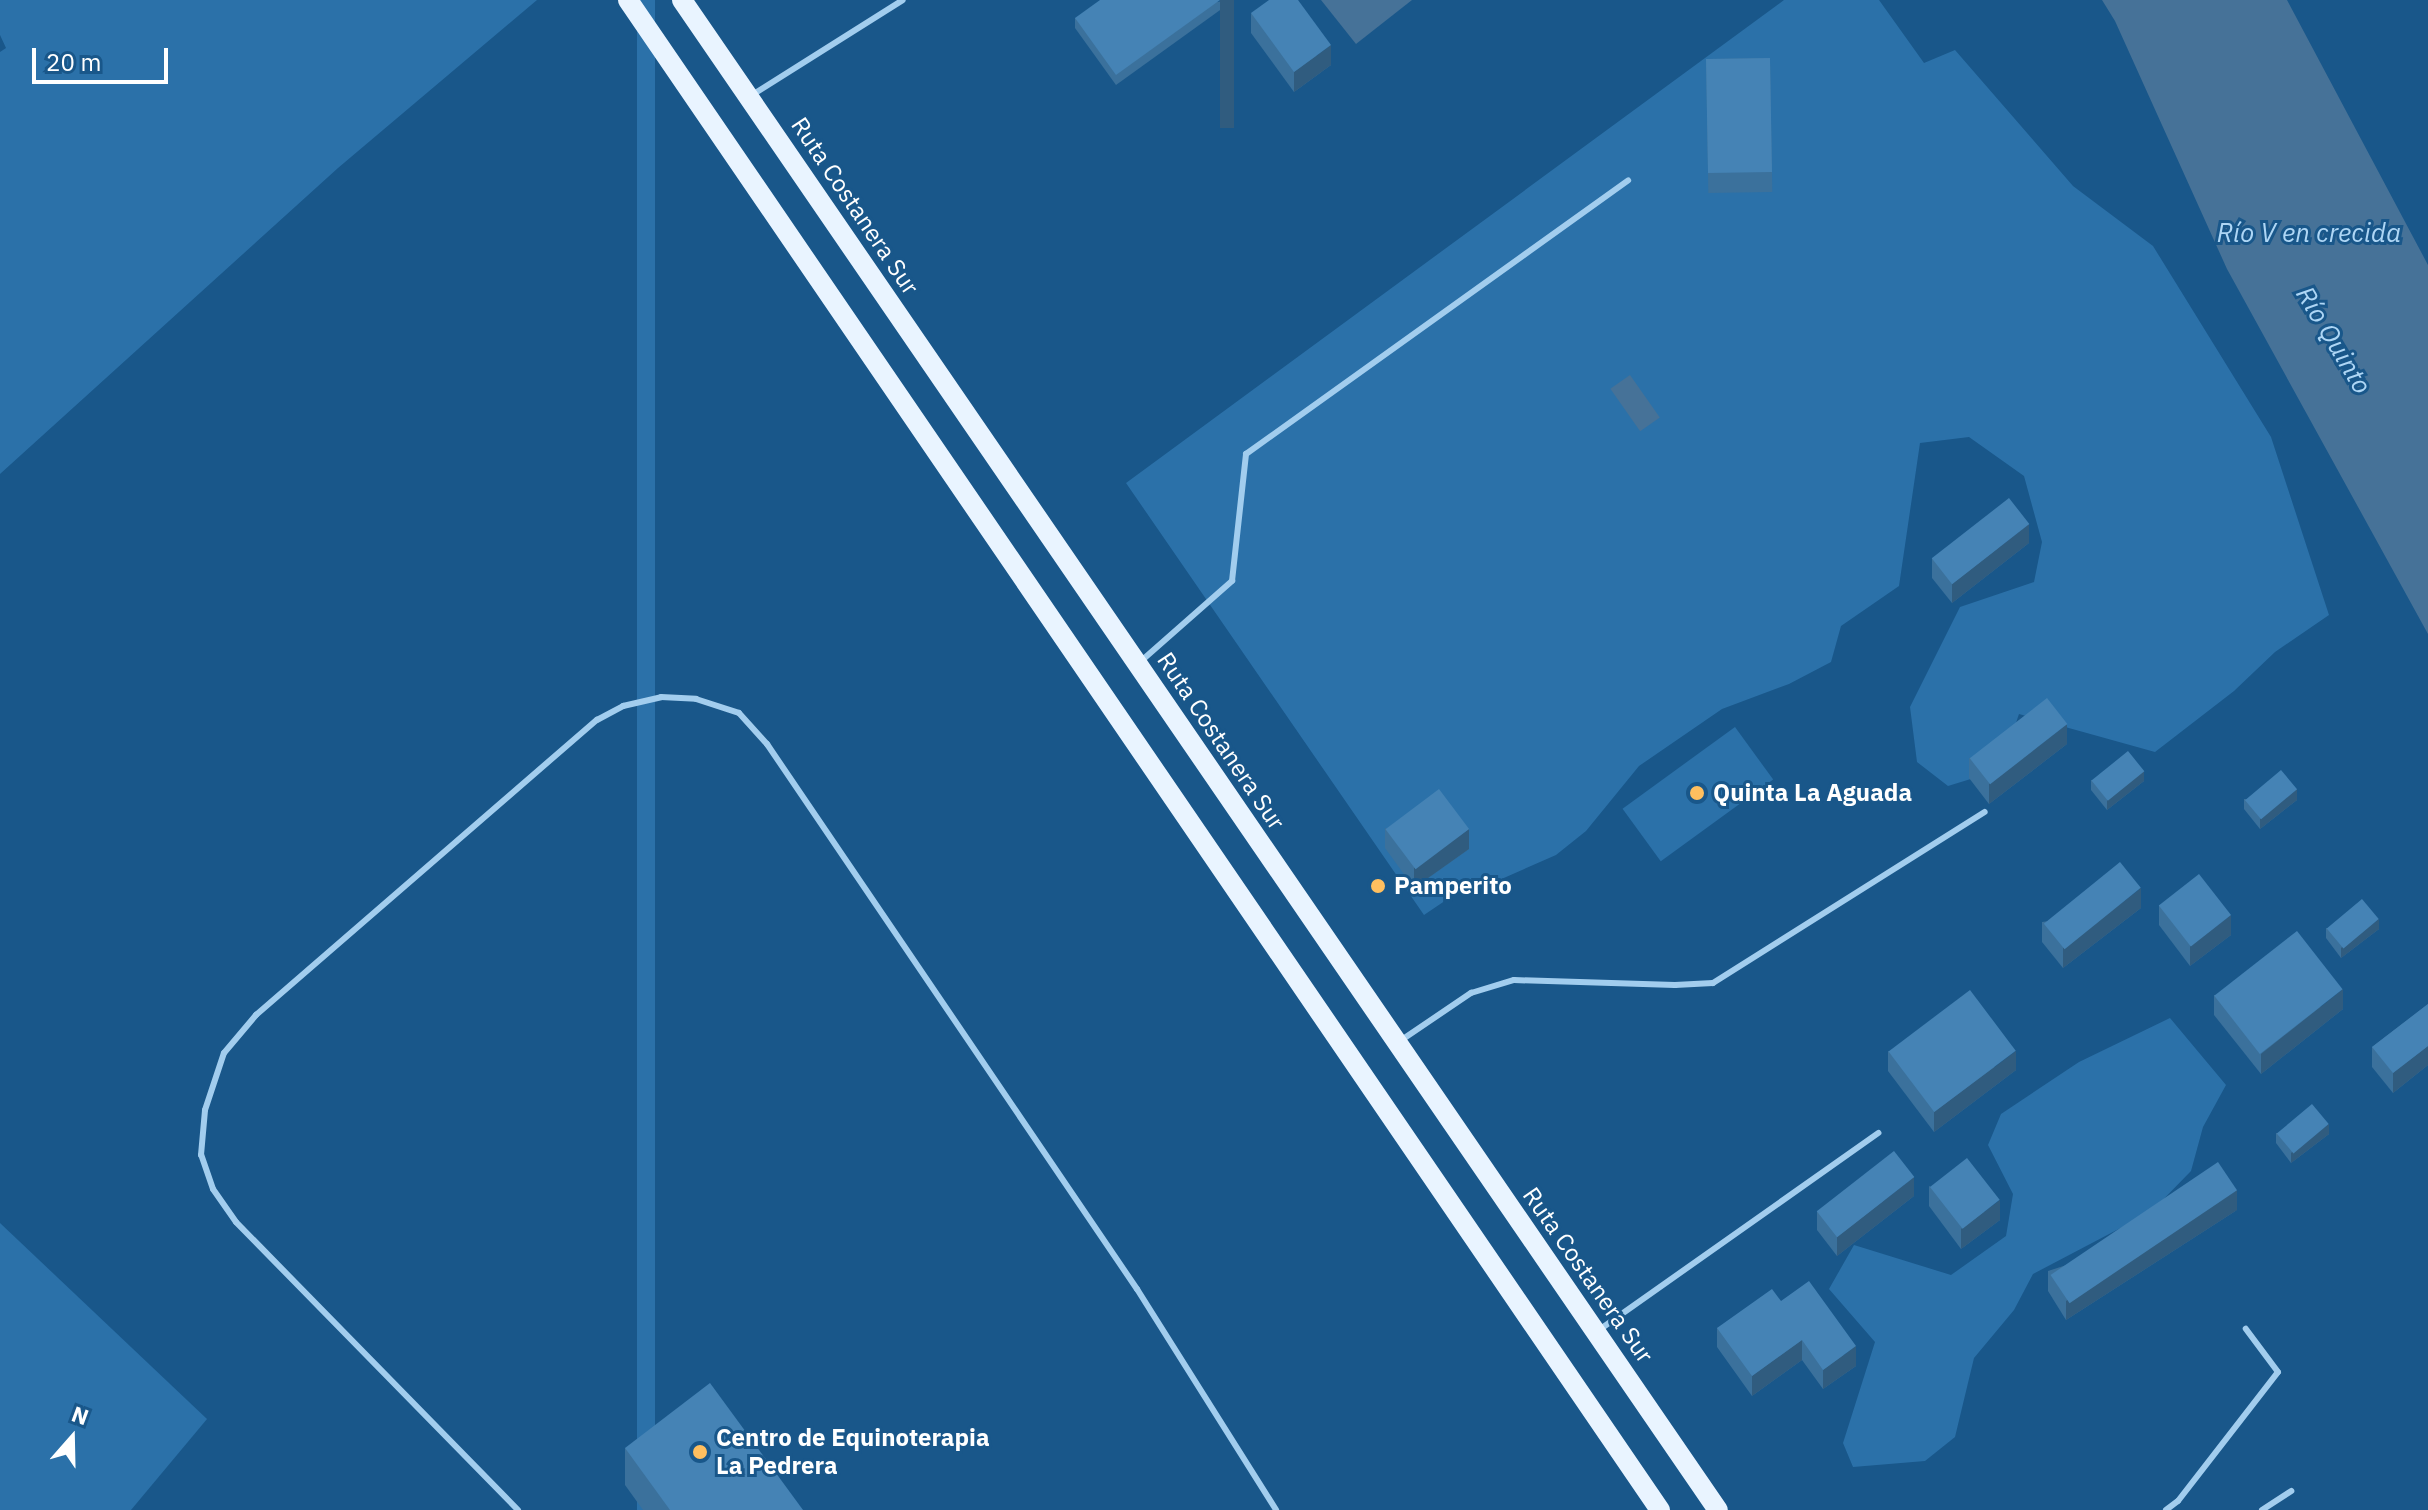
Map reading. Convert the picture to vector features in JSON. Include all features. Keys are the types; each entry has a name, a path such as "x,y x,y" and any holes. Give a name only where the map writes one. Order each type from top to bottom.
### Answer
{"main road":[{"path":"628,0 1660,1510"},
{"name":"Ruta Costanera Sur","path":"682,0 1718,1510"}],"lane":[{"path":"749,97 903,0"},
{"path":"1137,665 1232,581 1246,454 1628,181"},
{"path":"518,1510 236,1222 213,1189 201,1155 205,1110 224,1053 256,1015 597,720 623,706 661,697 696,699 739,713 767,744 1137,1289 1276,1510"},
{"path":"1397,1043 1471,993 1514,980 1675,985 1713,983 1985,812"},
{"path":"1596,1332 1878,1133"},
{"path":"2166,1510 2178,1501 2278,1372 2246,1329"},
{"path":"2262,1510 2291,1491"}],"shaded area":[{"path":"0,0 537,0 338,168 0,474 0,52 6,48 0,35"},
{"path":"637,0 655,0 655,1510 637,1510"},
{"path":"1784,0 1879,0 1924,63 1955,50 2073,186 2153,246 2271,437 2329,615 2275,652 2234,691 2155,752 2019,714 2000,770 1948,786 1917,762 1910,707 1960,607 2034,582 2042,542 2024,476 1969,437 1920,443 1899,586 1841,626 1831,662 1789,684 1722,709 1639,766 1586,831 1556,855 1472,892 1458,892 1424,915 1126,483"},
{"name":"Quinta La Aguada","path":"1735,727 1773,780 1661,861 1623,809"},
{"path":"2170,1018 2226,1085 2203,1127 2191,1171 2151,1212 2033,1274 2014,1310 1974,1358 1955,1437 1925,1461 1853,1467 1843,1443 1875,1342 1829,1289 1854,1245 1951,1275 2006,1236 2013,1194 1988,1145 2001,1114 2079,1062"},
{"path":"0,1223 207,1419 131,1510 0,1510"}],"water":[{"path":"1321,0 1412,0 1356,44"},
{"name":"Río V en crecida","path":"2102,0 2287,0 2428,265 2428,634 2227,269 2115,21"},
{"path":"1630,375 1660,418 1640,431 1610,389"}],"building":[{"path":"1100,0 1220,0 1116,75 1075,18"},
{"path":"1269,0 1298,0 1331,45 1294,72 1251,13"},
{"path":"1770,58 1772,172 1708,173 1706,59"},
{"path":"2009,498 2029,524 1952,584 1932,558"},
{"path":"2047,698 2067,724 1990,784 1970,758"},
{"path":"2128,751 2144,771 2108,801 2091,781"},
{"path":"2281,770 2297,789 2261,819 2245,800"},
{"path":"1439,789 1469,829 1416,869 1385,829"},
{"path":"2120,862 2141,888 2065,949 2044,924"},
{"path":"2199,874 2231,915 2191,946 2159,905"},
{"path":"2362,899 2379,919 2343,948 2327,929"},
{"path":"2297,931 2343,989 2260,1054 2214,996"},
{"path":"1970,990 2016,1051 1934,1112 1889,1051"},
{"path":"2428,1004 2428,1046 2393,1073 2372,1047"},
{"path":"2312,1104 2329,1124 2293,1153 2277,1134"},
{"path":"1894,1151 1914,1177 1837,1237 1817,1211"},
{"path":"1967,1158 2000,1200 1963,1229 1930,1187"},
{"path":"2218,1162 2237,1190 2070,1303 2051,1275"},
{"path":"1809,1281 1856,1346 1823,1370 1802,1340 1752,1376 1717,1328 1772,1289 1781,1301"},
{"path":"710,1383 803,1510 670,1510 625,1448"}],"place":[{"name":"Quinta La Aguada","path":"1697,793"},
{"name":"Pamperito","path":"1378,886"},
{"name":"Centro de Equinoterapia La Pedrera","path":"700,1452"}],"water label":[{"name":"Río Quinto","path":"2334,340"}]}
